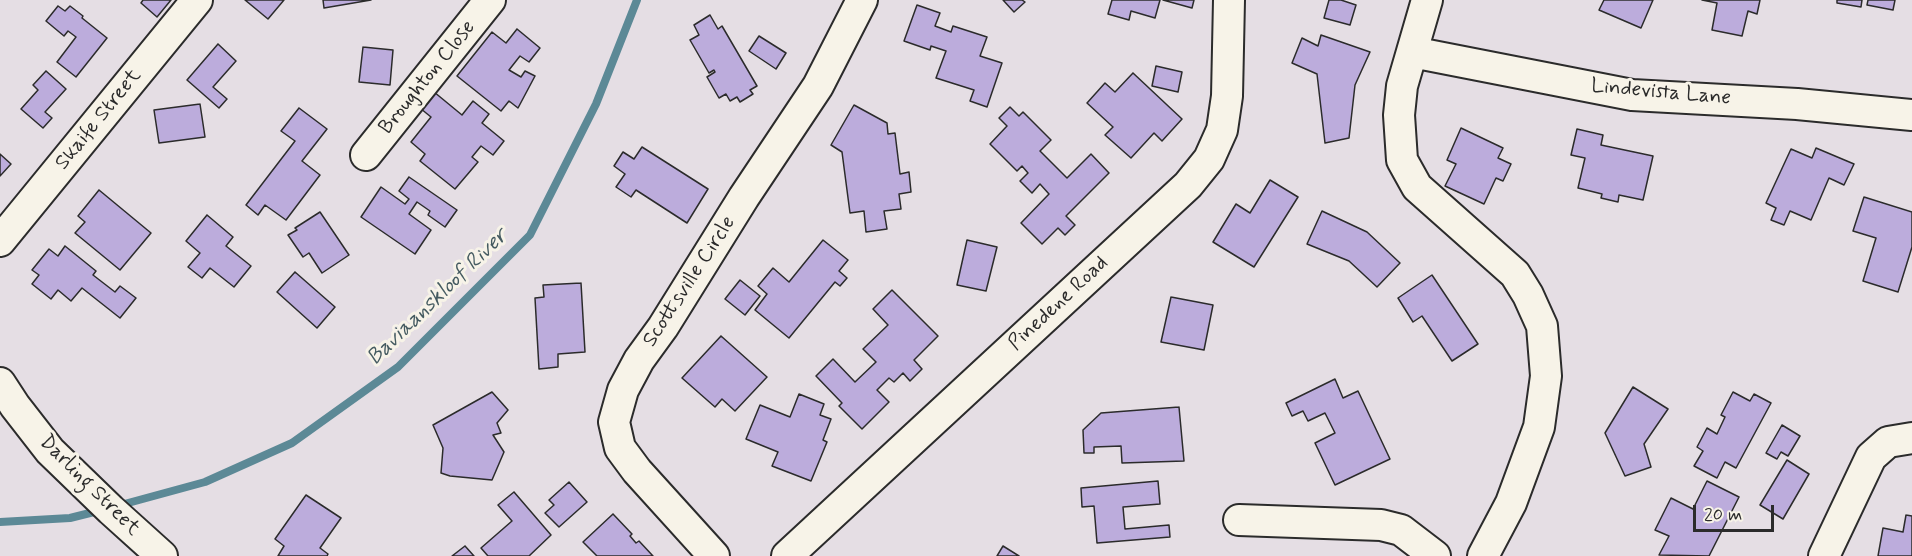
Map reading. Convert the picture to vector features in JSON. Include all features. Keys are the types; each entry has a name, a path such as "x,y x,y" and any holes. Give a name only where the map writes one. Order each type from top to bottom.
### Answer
{"street":[{"name":"Skaife Street","path":"0,241 197,0"},
{"name":"Broughton Close","path":"366,155 490,0"},
{"name":"Scottsville Circle","path":"714,556 637,471 620,448 614,422 623,390 639,360 663,327 744,197 818,86 862,0"},
{"name":"Pinedene Road","path":"787,556 1188,185 1209,159 1222,130 1227,96 1229,0"},
{"path":"1428,0 1402,86 1399,115 1402,160 1417,187 1515,274 1528,295 1542,326 1546,376 1539,427 1511,503 1483,556"},
{"name":"Lindevista Lane","path":"1412,52 1632,95 1797,104 1912,115"},
{"name":"Darling Street","path":"0,383 50,451 162,556"},
{"path":"1833,548 1871,457 1888,442 1912,438"},
{"path":"1239,520 1381,525 1401,530 1435,556"}],"building":[{"path":"143,0 171,0 157,17 141,3"},
{"path":"245,0 284,0 268,19"},
{"path":"323,0 371,0 324,8"},
{"path":"1003,0 1022,0 1025,2 1014,12"},
{"path":"1112,0 1160,0 1155,18 1131,11 1129,20 1108,14"},
{"path":"1163,0 1194,0 1192,8"},
{"path":"1329,0 1341,0 1356,5 1350,25 1324,18"},
{"path":"1604,0 1653,0 1641,28 1599,10"},
{"path":"1702,0 1760,0 1757,14 1748,11 1742,36 1712,30 1717,3"},
{"path":"1837,0 1862,0 1861,7 1837,3"},
{"path":"1868,0 1895,0 1893,10 1867,5"},
{"path":"917,5 940,13 935,26 951,32 953,26 987,37 980,56 1002,63 987,107 970,101 974,90 936,78 946,51 931,46 930,50 904,41"},
{"path":"58,6 65,11 70,6 107,38 76,77 57,62 76,37 68,31 64,36 46,21"},
{"path":"710,15 718,29 722,26 757,86 750,90 753,94 740,102 737,97 730,101 726,94 719,98 707,77 715,72 714,70 709,73 690,40 699,35 694,25"},
{"path":"517,29 540,48 529,62 520,56 509,70 521,77 525,71 535,76 518,108 509,101 501,111 457,76 492,32 506,43"},
{"path":"1321,35 1370,52 1355,85 1349,138 1325,143 1317,74 1292,63 1302,38 1318,46"},
{"path":"759,36 786,53 776,69 749,51"},
{"path":"218,44 236,61 213,87 227,99 219,108 187,80"},
{"path":"363,47 393,50 390,85 359,82"},
{"path":"1156,66 1182,72 1178,92 1152,86"},
{"path":"46,71 66,89 45,112 52,118 43,128 21,109 38,90 33,85"},
{"path":"1133,73 1182,119 1162,141 1154,133 1131,158 1105,135 1113,127 1087,103 1105,83 1115,92"},
{"path":"428,87 462,115 473,101 489,114 482,123 504,141 493,155 481,146 472,157 478,162 455,189 420,161 425,154 411,142 431,117 415,104"},
{"path":"200,104 205,137 159,143 154,110"},
{"path":"854,105 887,123 888,134 895,133 900,174 909,172 911,192 899,194 901,209 884,211 887,229 866,232 864,211 850,213 842,152 831,145"},
{"path":"1010,107 1019,116 1023,112 1051,140 1040,151 1067,178 1091,154 1109,173 1066,216 1075,225 1065,235 1058,228 1042,244 1021,223 1049,194 1040,184 1032,193 1020,181 1028,173 1022,166 1017,171 990,144 1007,126 999,118"},
{"path":"299,108 327,129 302,161 320,175 286,220 265,205 258,215 246,205 295,141 281,131"},
{"path":"1461,128 1503,148 1498,158 1511,164 1503,181 1496,178 1484,204 1445,186 1456,164 1447,160"},
{"path":"1577,129 1603,135 1601,145 1653,156 1643,200 1619,195 1618,202 1601,198 1602,194 1578,188 1585,158 1571,155"},
{"path":"642,147 708,189 687,223 636,190 631,197 616,187 625,174 614,166 623,152 634,159"},
{"path":"1816,148 1854,164 1844,185 1829,178 1811,220 1790,211 1784,225 1771,220 1776,208 1766,203 1791,149 1812,158"},
{"path":"0,154 11,164 0,176"},
{"path":"409,177 457,210 445,227 428,215 430,211 417,202 409,214 431,230 415,254 361,217 381,187 405,204 409,199 399,191"},
{"path":"1270,180 1298,197 1254,267 1213,242 1236,204 1250,213"},
{"path":"99,190 151,233 120,270 75,233 85,222 78,216"},
{"path":"1864,197 1912,212 1912,247 1898,292 1863,281 1876,238 1853,231"},
{"path":"1322,211 1367,232 1400,263 1377,287 1349,261 1307,244"},
{"path":"320,212 349,255 322,273 309,253 303,257 288,235"},
{"path":"207,215 233,237 226,246 251,266 234,287 210,268 202,278 188,267 200,253 186,241"},
{"path":"823,240 848,260 839,271 847,278 840,286 835,282 789,338 755,310 767,294 758,286 773,268 789,282"},
{"path":"967,240 997,247 986,291 957,285"},
{"path":"65,246 96,271 93,275 115,292 120,286 136,298 120,318 82,288 71,301 58,290 51,299 32,284 39,275 32,270 49,249 58,256"},
{"path":"295,272 335,307 317,328 277,292"},
{"path":"1432,275 1478,344 1452,361 1422,316 1413,322 1398,298"},
{"path":"740,280 760,296 745,315 725,299"},
{"path":"581,283 585,352 558,354 558,367 539,369 535,298 544,297 543,285"},
{"path":"892,290 938,336 914,360 922,369 910,381 903,373 894,382 889,378 877,390 889,402 862,429 839,406 842,403 816,376 833,359 855,382 876,362 863,349 888,325 873,309"},
{"path":"1171,297 1213,305 1204,350 1161,342"},
{"path":"721,336 767,377 735,411 722,399 715,407 682,378"},
{"path":"1335,379 1343,398 1358,391 1390,459 1335,485 1315,443 1335,433 1325,413 1308,421 1303,411 1292,416 1286,403"},
{"path":"1633,387 1668,409 1644,444 1651,467 1625,476 1605,433"},
{"path":"492,392 508,410 497,423 501,433 493,435 504,452 492,480 441,473 443,448 433,425"},
{"path":"1733,392 1750,401 1754,394 1771,403 1736,468 1725,462 1717,478 1694,466 1703,451 1697,447 1707,428 1717,434 1725,417 1721,415"},
{"path":"799,394 824,404 820,415 831,419 823,440 827,442 811,481 772,466 778,452 746,439 760,405 790,417"},
{"path":"1179,407 1184,461 1122,463 1121,446 1094,447 1094,453 1084,453 1083,430 1101,413"},
{"path":"1782,425 1800,436 1788,456 1781,452 1777,459 1766,453"},
{"path":"1787,460 1809,474 1783,519 1760,505"},
{"path":"1158,481 1160,504 1123,507 1125,529 1169,525 1170,537 1097,543 1094,506 1082,507 1081,488"},
{"path":"1707,481 1739,497 1709,556 1659,555 1669,536 1655,530 1671,498 1693,509"},
{"path":"569,482 587,502 559,527 545,513 554,505 549,500"},
{"path":"514,492 551,535 529,556 488,556 481,548 512,521 498,505"},
{"path":"306,495 341,518 320,548 328,554 327,556 278,556 284,546 275,539"},
{"path":"613,514 632,534 630,536 636,543 639,541 653,556 597,556 583,542"},
{"path":"1906,515 1912,516 1912,556 1878,556 1883,528 1903,532"},
{"path":"465,546 474,556 452,556"},
{"path":"1003,546 1019,556 997,556"}],"waterway":[{"name":"Baviaanskloof River","path":"117,506 205,482 292,443 398,367 530,235 596,104 637,0"},
{"name":"Baviaanskloof River","path":"0,522 70,518 102,510"}]}
